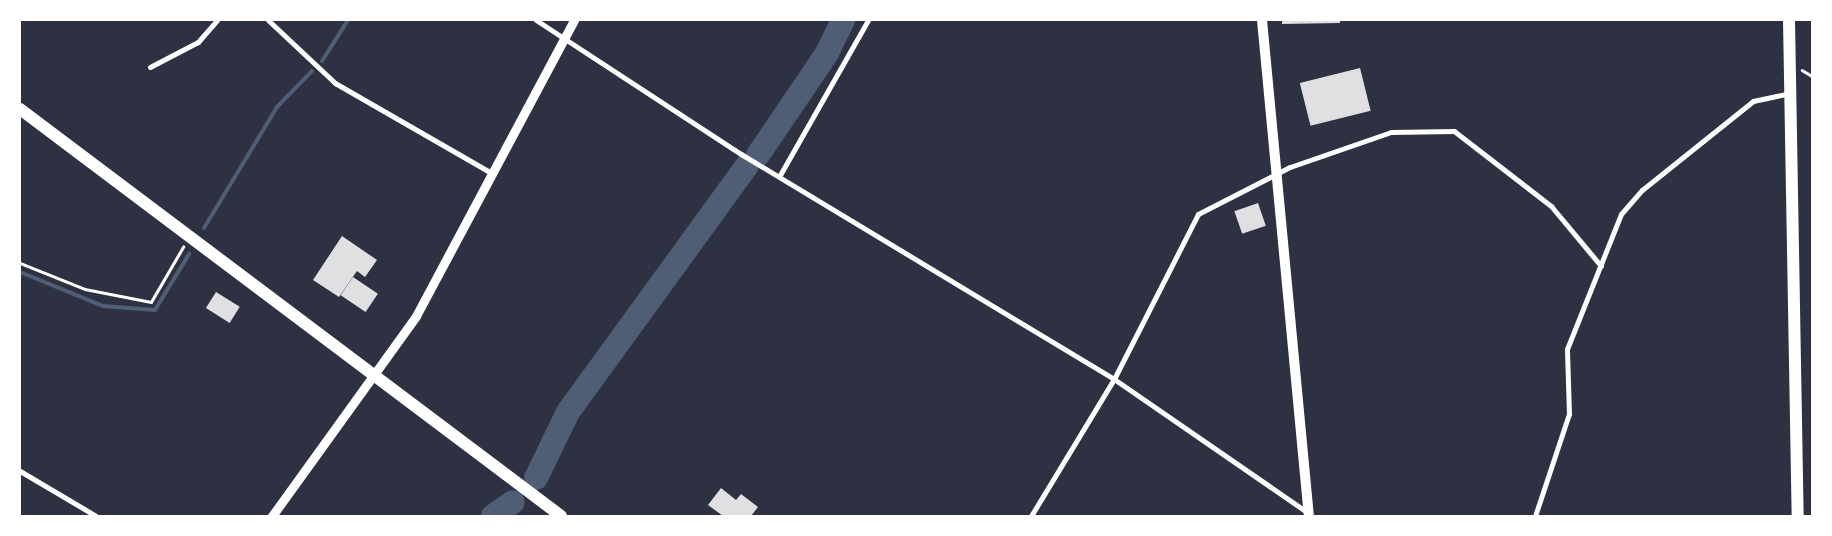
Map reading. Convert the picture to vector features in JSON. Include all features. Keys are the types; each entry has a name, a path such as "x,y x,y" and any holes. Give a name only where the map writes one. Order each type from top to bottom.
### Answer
{"main road":[{"path":"1262,20 1309,515"},
{"path":"1789,20 1787,94 1798,516"},
{"path":"20,109 560,516"}],"street":[{"path":"150,67 198,42 217,20"},
{"path":"268,20 335,83 493,174"},
{"path":"536,20 780,175 1114,379 1309,515"},
{"path":"272,516 416,316 574,20"},
{"path":"780,175 868,20"},
{"path":"1535,516 1568,414 1567,349 1621,214 1642,190 1753,101 1787,94"},
{"path":"1031,516 1114,379 1198,214 1223,199 1277,177 1290,167 1391,132 1454,131 1551,206 1601,266"},
{"path":"20,471 96,516"}],"path":[{"path":"20,263 85,289 151,302 188,236"}],"building":[{"path":"1282,20 1340,20 1340,23 1282,24"},
{"path":"1360,68 1371,111 1310,126 1300,83"},
{"path":"1258,203 1266,226 1242,234 1234,211"},
{"path":"342,236 377,260 365,277 357,271 339,297 313,280"},
{"path":"353,277 378,294 366,312 341,295"},
{"path":"216,292 240,307 230,323 206,308"},
{"path":"721,488 736,500 741,494 758,507 751,516 723,516 708,505"}],"waterway":[{"path":"322,61 348,20"},
{"path":"758,155 827,53 843,20"},
{"path":"204,228 277,107 312,71"},
{"path":"536,478 568,412 747,166"},
{"path":"20,272 103,306 155,310 189,254"},
{"path":"493,516 513,502"}]}
